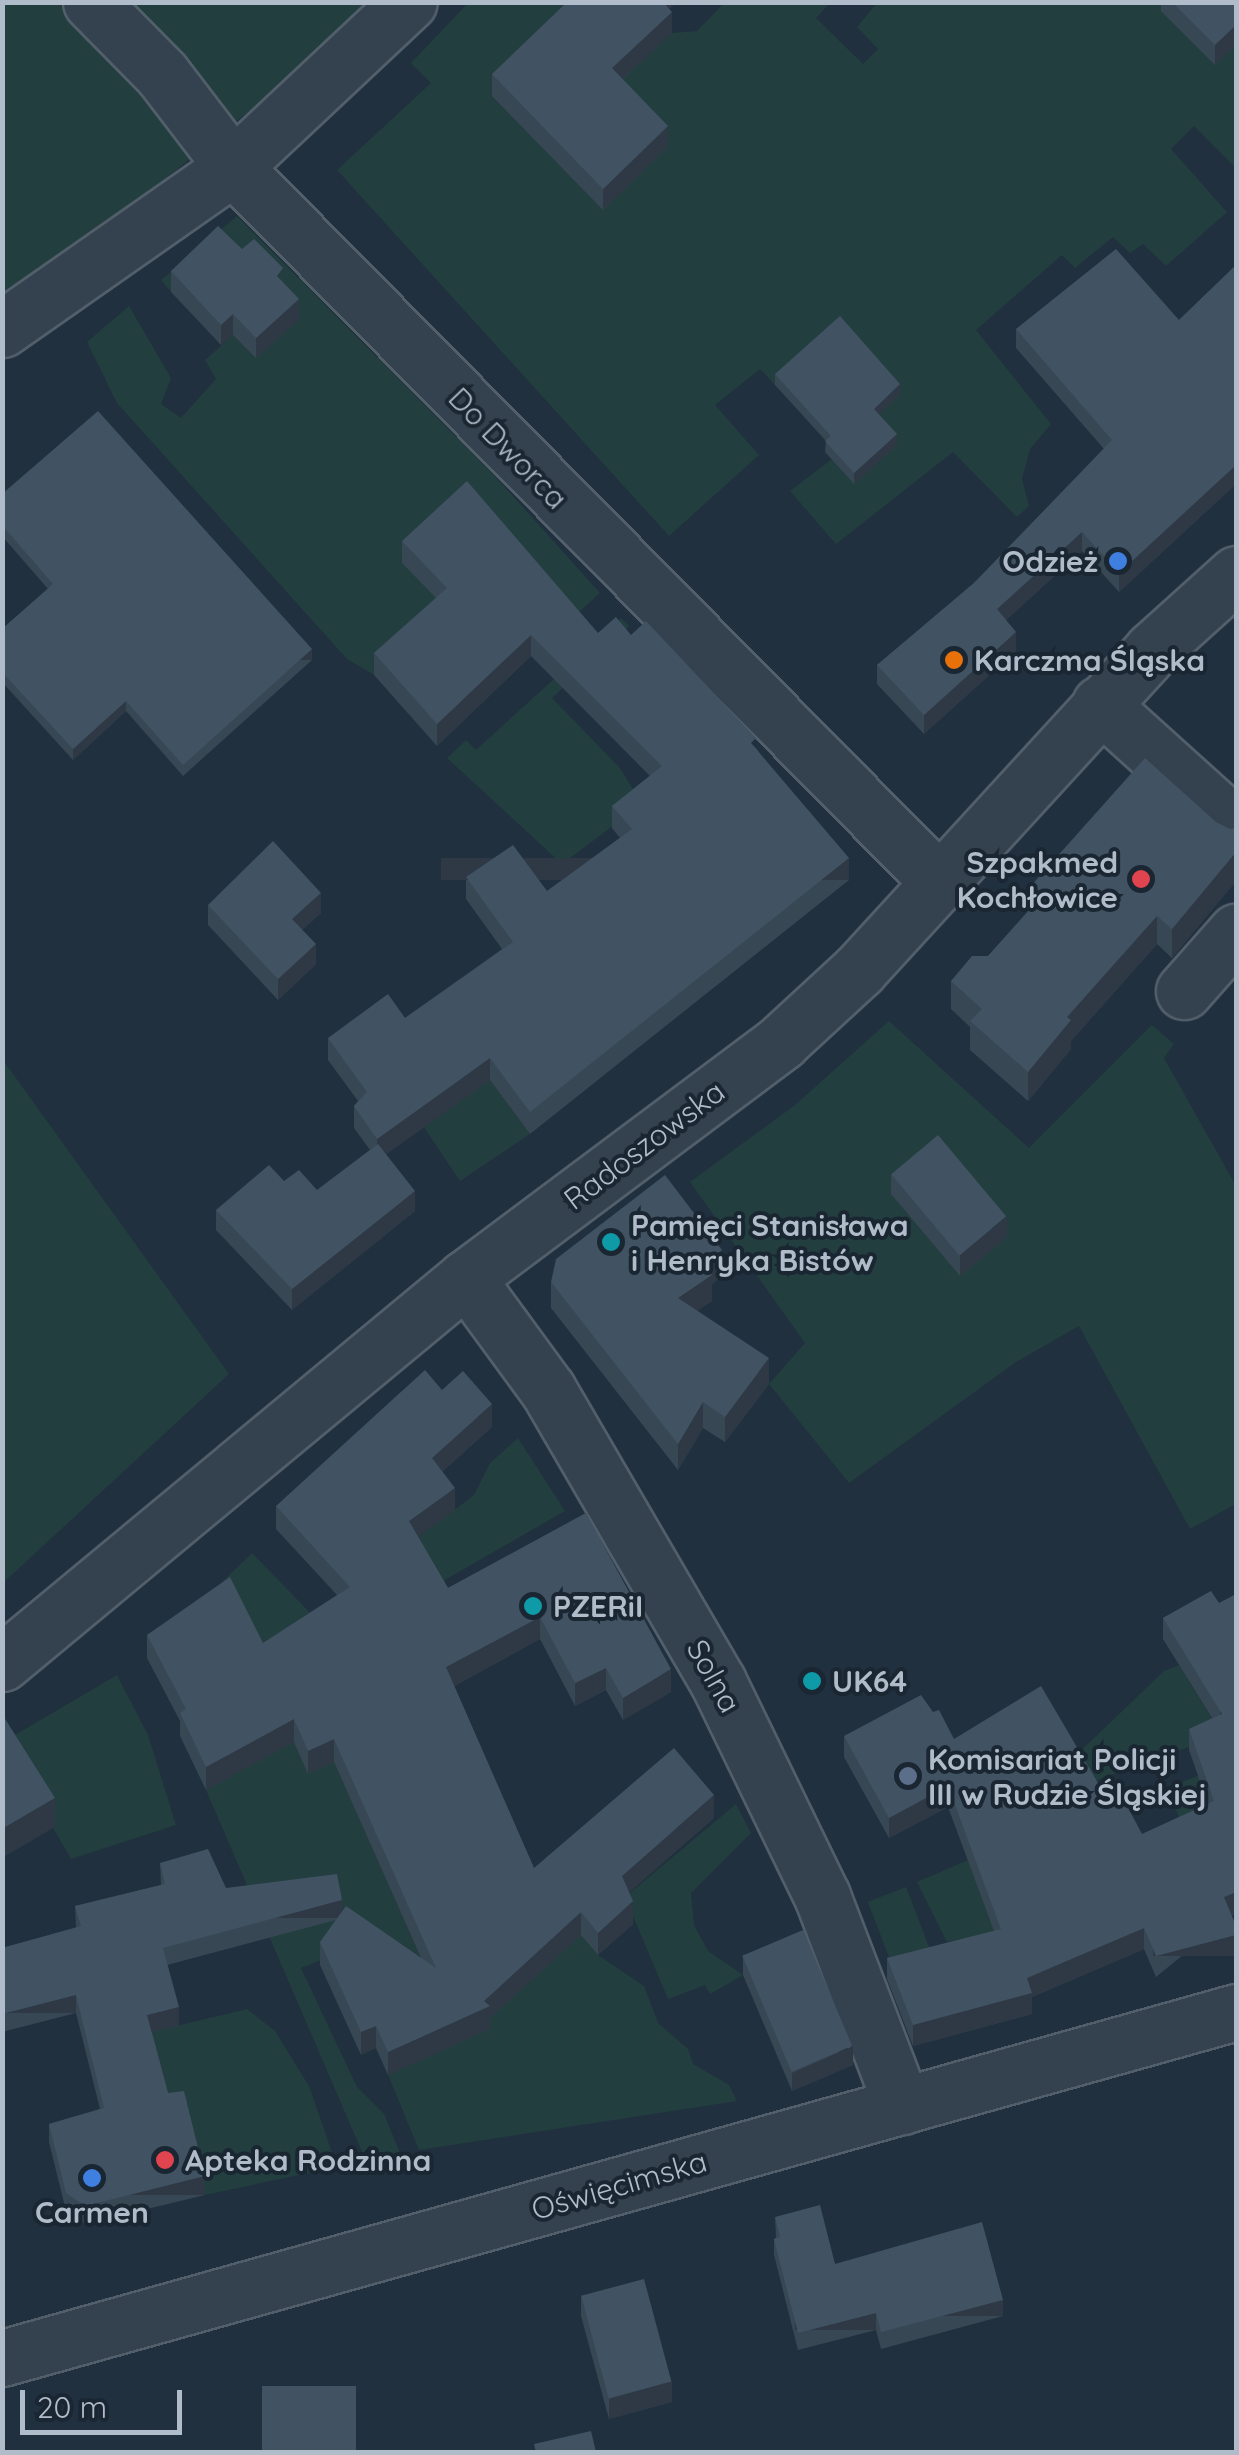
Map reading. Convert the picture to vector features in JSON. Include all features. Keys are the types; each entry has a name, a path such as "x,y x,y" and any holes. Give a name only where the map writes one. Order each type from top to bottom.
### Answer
{"street":[{"name":"Do Dworca","path":"90,2 162,74 234,168 939,882"},
{"path":"2,329 234,168 409,2"},
{"name":"Radoszowska","path":"2,1663 466,1278 781,1042 939,882 1100,704 1236,574"},
{"path":"1100,704 1236,827"},
{"path":"1184,991 1236,932"},
{"name":"Solna","path":"466,1278 548,1390 718,1682 822,1896 902,2106"},
{"name":"Oświęcimska","path":"2,2358 1236,2012"}],"green space":[{"path":"725,2 830,3 816,18 863,64 878,49 857,27 877,3 1169,3 1236,42 1236,168 1194,126 1171,149 1227,212 1166,266 1143,244 1130,253 1113,237 1075,268 1062,255 976,330 1051,424 1030,449 1022,479 1029,506 1017,517 953,452 836,544 790,491 832,459 854,483 814,350 775,385 760,369 715,405 759,455 669,536 337,170 431,83 411,63 468,3 579,3 638,65 672,33 697,31"},
{"path":"3,3 383,3 3,310"},
{"path":"237,216 495,476 600,593 568,622 447,610 374,675 347,659 117,403 87,342 129,306 171,378 161,404 181,418 216,379 205,360 233,335 257,357 298,320 171,292 161,280"},
{"path":"621,618 629,626 552,698 620,768 642,804 562,864 447,758 466,740 476,750"},
{"path":"889,1021 1029,1148 1152,1025 1174,1044 1164,1058 1236,1186 1236,1504 1190,1529 1079,1326 1016,1362 849,1483 769,1384 805,1343 690,1182 795,1105"},
{"path":"474,1058 530,1134 460,1181 399,1090"},
{"path":"2,1060 229,1374 3,1583"},
{"path":"518,1438 565,1511 443,1581 416,1539 474,1495 490,1463"},
{"path":"252,1553 324,1627 334,1762 420,1956 350,1988 324,1959 301,1968 357,2087 384,2114 400,2153 366,2161 206,1790 292,1739 223,1581"},
{"path":"1179,1665 1222,1735 1081,1786 1067,1764 1164,1671"},
{"path":"117,1675 148,1735 176,1825 71,1859 3,1742"},
{"path":"1200,1775 1232,1836 1187,1834 1166,1788"},
{"path":"736,1804 751,1833 691,1893 694,1925 708,1951 743,1975 710,1994 705,1985 668,1999 625,1897"},
{"path":"968,1860 998,1934 947,1942 917,1882"},
{"path":"906,1887 936,1966 898,1981 868,1902"},
{"path":"582,1934 598,1955 644,1986 658,2023 688,2049 693,2064 729,2085 737,2101 419,2150 388,2075 458,2043"},
{"path":"247,2009 275,2031 309,2086 337,2167 205,2195 184,2109 168,2112 147,2033"}],"building":[{"path":"567,2 663,2 672,12 612,68 668,126 603,189 492,74"},
{"path":"1172,2 1236,2 1236,25 1215,45"},
{"path":"218,226 242,249 254,239 283,268 277,276 299,299 256,338 233,314 221,325 171,271"},
{"path":"1116,249 1179,320 1236,265 1236,465 1119,573 1082,532 997,609 1016,632 924,715 877,665 974,583 1112,440 1016,329"},
{"path":"840,316 900,384 874,409 897,434 854,473 825,441 831,436 775,374"},
{"path":"98,411 312,649 183,765 126,701 73,749 2,672 2,629 53,584 2,525 2,494"},
{"path":"467,481 598,633 616,617 631,635 646,621 756,738 751,743 849,858 530,1112 490,1058 377,1139 354,1106 367,1092 328,1038 388,994 405,1018 513,942 466,877 513,845 547,891 632,829 612,806 662,766 531,635 437,724 374,653 447,588 402,541"},
{"path":"1145,758 1216,822 1236,828 1236,852 1172,929 1157,916 1067,1017 1071,1020 1028,1072 970,1021 982,1009 951,981 972,956 988,956 1040,898 1029,888"},
{"path":"273,841 321,893 292,919 316,944 278,979 208,905"},
{"path":"938,1135 1006,1216 959,1255 891,1174"},
{"path":"378,1144 415,1191 292,1289 216,1210 269,1165 284,1181 299,1170 317,1190"},
{"path":"665,1175 722,1250 704,1264 712,1275 678,1298 769,1358 725,1417 703,1402 678,1444 551,1282 556,1259"},
{"path":"425,1370 442,1390 463,1371 492,1404 432,1458 455,1488 409,1521 448,1588 586,1513 671,1669 623,1698 606,1668 575,1683 540,1617 446,1667 534,1868 674,1748 714,1795 622,1876 633,1901 598,1933 581,1912 484,2001 490,2006 388,2052 376,2026 361,2032 320,1942 346,1906 436,1968 334,1739 308,1751 294,1719 206,1767 180,1713 186,1709 147,1635 230,1577 263,1643 350,1587 276,1506"},
{"path":"1211,1591 1219,1603 1236,1594 1236,1892 1224,1897 1236,1935 1156,1956 1144,1928 1027,1978 1032,1993 913,2025 887,1958 1001,1929 948,1786 889,1818 844,1736 921,1695 933,1712 939,1710 954,1739 1041,1686 1111,1805 1123,1798 1142,1834 1214,1801 1189,1729 1222,1714 1163,1618"},
{"path":"2,1714 55,1798 2,1829"},
{"path":"208,1849 226,1888 337,1874 342,1900 163,1948 179,2007 147,2015 168,2093 184,2091 205,2176 85,2206 66,2193 49,2124 104,2108 76,1995 2,2014 2,1948 81,1926 75,1906 165,1884 160,1863"},
{"path":"803,1930 852,2046 791,2072 742,1956"},
{"path":"820,2205 835,2264 982,2222 1003,2300 881,2332 876,2313 798,2333 774,2239 780,2237 775,2217"},
{"path":"644,2279 671,2381 609,2398 581,2296"},
{"path":"262,2386 356,2386 356,2452 262,2452"},
{"path":"591,2431 596,2452 536,2452 534,2444"}],"place":[{"name":"Odzież","path":"1118,561"},
{"name":"Karczma Śląska","path":"954,660"},
{"name":"Szpakmed Kochłowice","path":"1141,879"},
{"name":"Pamięci Stanisława i Henryka Bistów","path":"611,1242"},
{"name":"PZERiI","path":"533,1606"},
{"name":"UK64","path":"812,1681"},
{"name":"Komisariat Policji III w Rudzie Śląskiej","path":"908,1776"},
{"name":"Apteka Rodzinna","path":"165,2160"},
{"name":"Carmen","path":"92,2178"}]}
